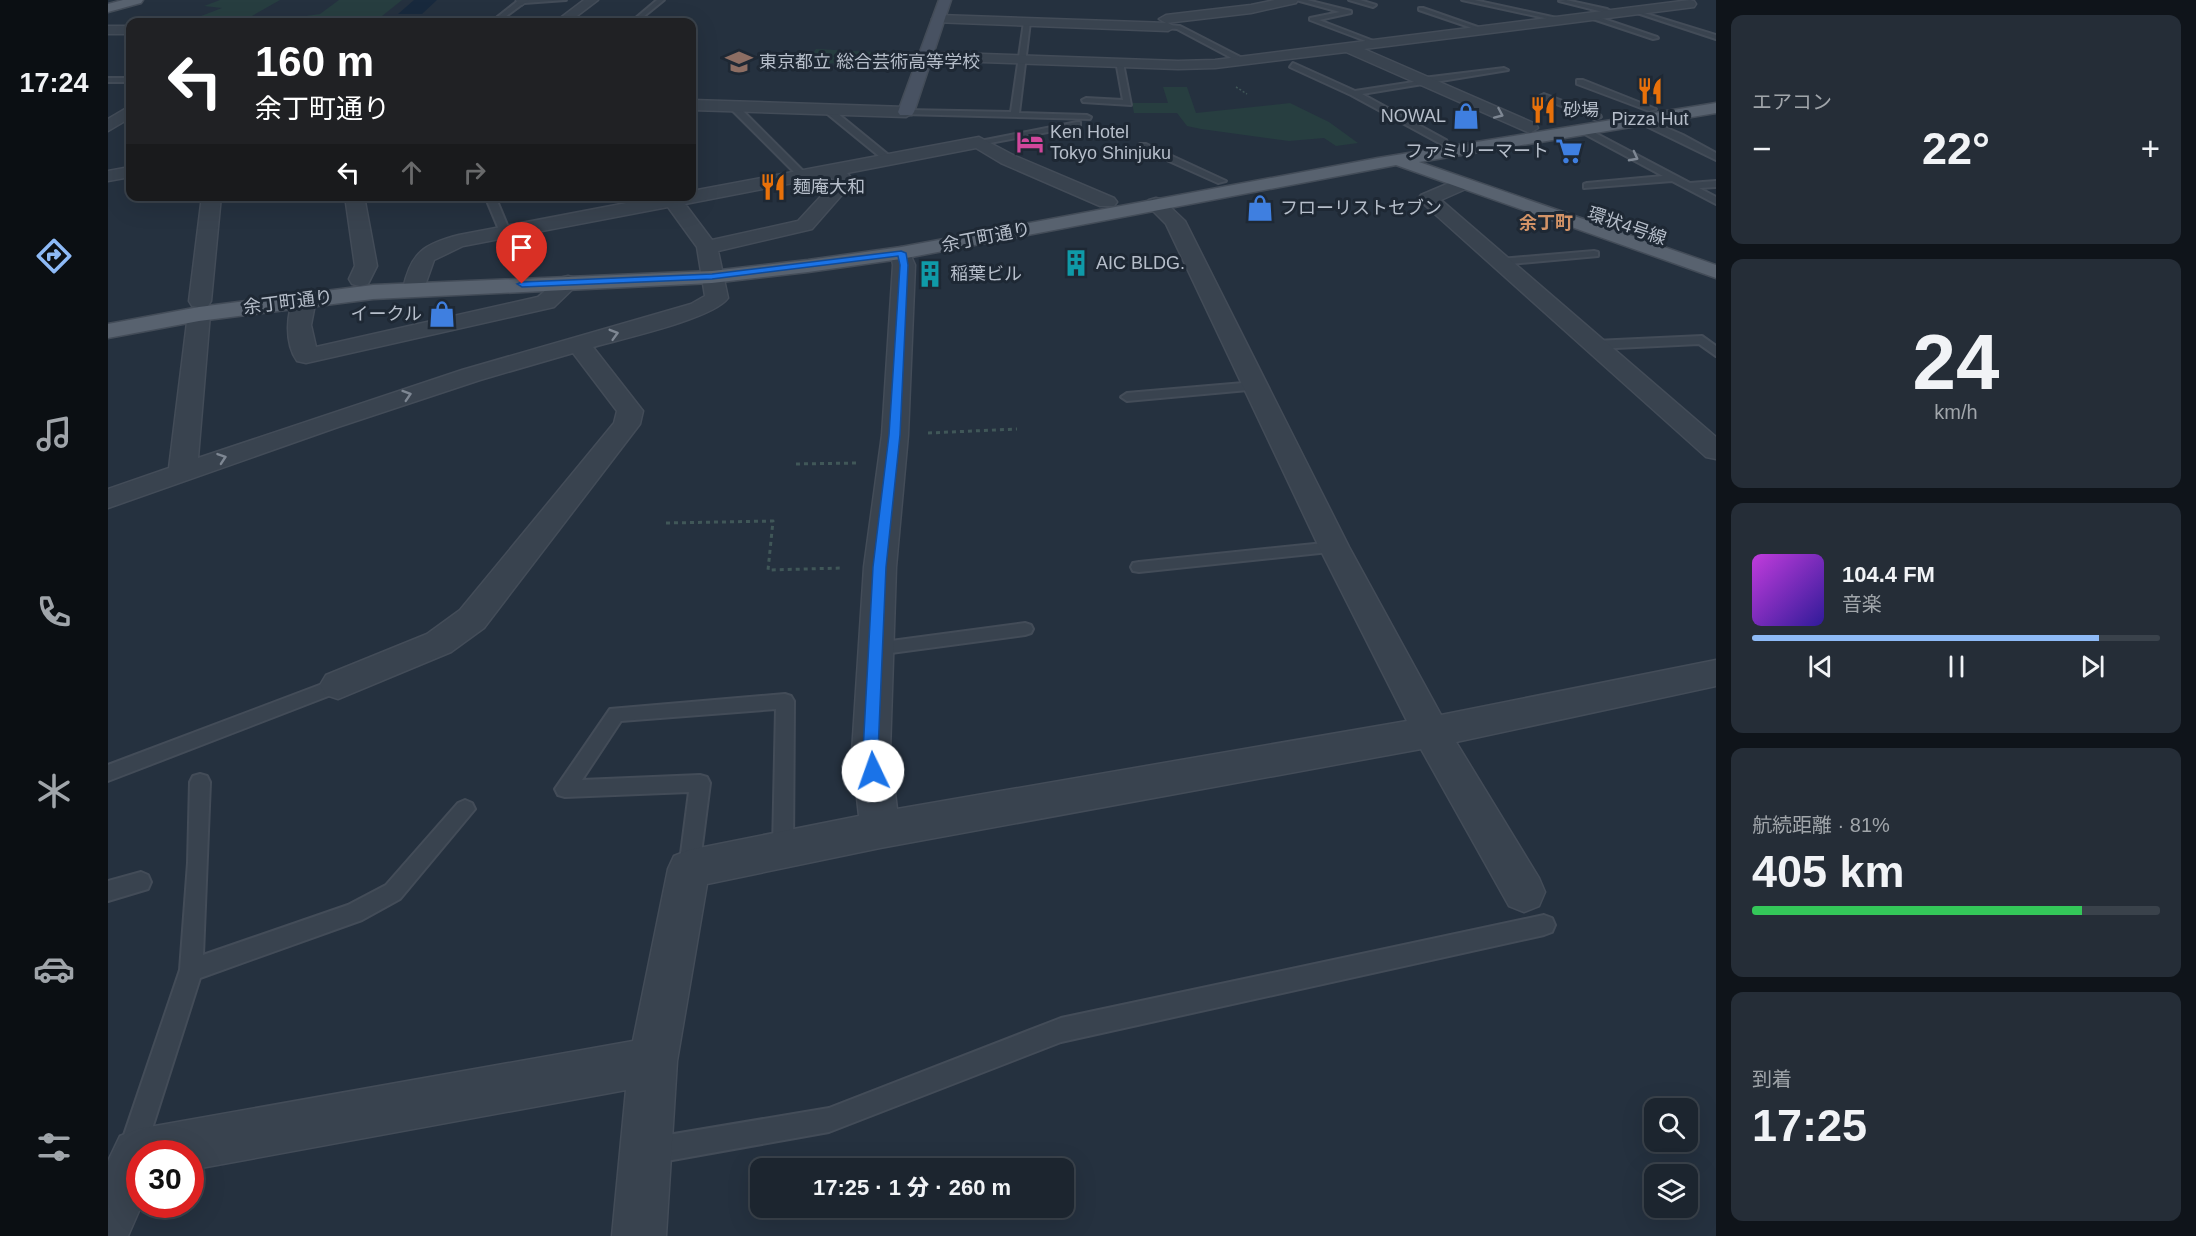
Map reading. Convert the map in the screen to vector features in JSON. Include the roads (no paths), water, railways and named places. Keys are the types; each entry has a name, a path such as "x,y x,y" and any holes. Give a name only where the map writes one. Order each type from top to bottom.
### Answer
{"main road":[{"path":"108,2 115,0"},
{"path":"108,8 137,0"},
{"name":"余丁町通り","path":"108,318 305,299 415,282 801,256 1221,181 1394,156 1423,156 1646,114 1716,98"},
{"name":"余丁町通り","path":"1646,114 1716,108"},
{"name":"余丁町通り","path":"108,331 200,308 360,279 415,282 568,283 709,262 901,253 1394,156 1443,142 1530,128 1590,123"},
{"name":"環状4号線","path":"1394,156 1461,184 1716,272"},
{"name":"環状4号線","path":"1423,156 1716,257"}],"street":[{"path":"567,18 592,0"},
{"path":"696,105 906,112 945,0"},
{"path":"939,19 1169,28 1292,0"},
{"path":"1666,0 1707,7"},
{"path":"926,56 1181,65 1244,61 1617,14 1686,2"},
{"path":"1019,8 1022,22"},
{"path":"1090,8 1091,25"},
{"path":"1169,28 1181,65"},
{"path":"108,30 126,30"},
{"path":"1350,48 1530,128"},
{"path":"108,126 126,114"},
{"path":"696,196 979,142 1007,159 1107,202"},
{"path":"709,262 805,225 845,181 833,170"},
{"path":"108,176 126,173"},
{"path":"698,178 710,193"},
{"path":"1461,184 1428,199 1716,451"},
{"path":"183,472 211,201"},
{"path":"355,201 366,267 360,279"},
{"path":"569,220 587,201"},
{"path":"415,282 420,261 437,248 459,241 668,201"},
{"path":"108,499 328,421 471,375 699,309 717,298 709,262 674,201"},
{"path":"1156,204 1175,221 1334,547 1431,732 1524,892"},
{"path":"880,830 871,752 880,567 892,463 904,265 901,253"},
{"path":"305,299 298,325 306,356 546,302 568,283"},
{"path":"338,685 439,643 472,619 627,424 630,411 578,344"},
{"path":"639,1236 654,1061 689,869 880,830 1431,732 1716,673"},
{"path":"204,1142 654,1061"},
{"path":"108,1220 126,1180"}],"lane":[{"path":"499,18 522,1 563,0"},
{"path":"639,18 661,0"},
{"path":"1299,0 1349,12 1312,19 1381,45"},
{"path":"1352,0 1373,4"},
{"path":"1471,0 1563,20"},
{"path":"1562,2 1617,14"},
{"path":"1421,9 1486,31"},
{"path":"1636,11 1716,37"},
{"path":"1592,17 1655,38"},
{"path":"1015,115 1022,60 1022,22"},
{"path":"1169,28 1178,27 1244,61"},
{"path":"1086,100 1128,103 1119,63"},
{"path":"1293,65 1354,93 1443,142"},
{"path":"1354,93 1504,70"},
{"path":"108,80 126,80"},
{"path":"1580,82 1646,114 1716,158"},
{"path":"1544,96 1674,178 1716,201"},
{"path":"734,107 803,176"},
{"path":"828,110 888,159"},
{"path":"906,112 1087,119 979,142"},
{"path":"936,113 952,124"},
{"path":"1143,146 1221,181"},
{"path":"1587,186 1674,178"},
{"path":"1690,186 1716,184"},
{"path":"492,201 505,232"},
{"path":"1500,262 1594,254"},
{"path":"1595,345 1702,340 1716,352"},
{"path":"1126,397 1256,386"},
{"path":"1139,567 1334,547"},
{"path":"876,649 1025,629"},
{"path":"108,773 338,685"},
{"path":"689,869 700,783 565,789 616,714 785,700 783,849"},
{"path":"137,1140 191,970 198,863 200,782"},
{"path":"191,970 354,913 393,892 465,809"},
{"path":"108,891 141,882"},
{"path":"646,1152 830,1120 1061,1030 1544,925"}],"water":[{"path":"414,0 437,0 422,14 398,14"}],"place":[{"name":"東京都立 総合芸術高等学校","path":"739,62"},
{"name":"Pizza Hut","path":"1650,91"},
{"name":"砂場","path":"1543,110"},
{"name":"NOWAL","path":"1466,116"},
{"name":"Ken Hotel Tokyo Shinjuku","path":"1030,142"},
{"name":"ファミリーマート","path":"1569,151"},
{"name":"麺庵大和","path":"773,187"},
{"name":"フローリストセブン","path":"1260,208"},
{"name":"AIC BLDG.","path":"1076,263"},
{"name":"稲葉ビル","path":"930,274"},
{"name":"イークル","path":"442,314"}],"district":[{"name":"余丁町","path":"1546,223"}]}
